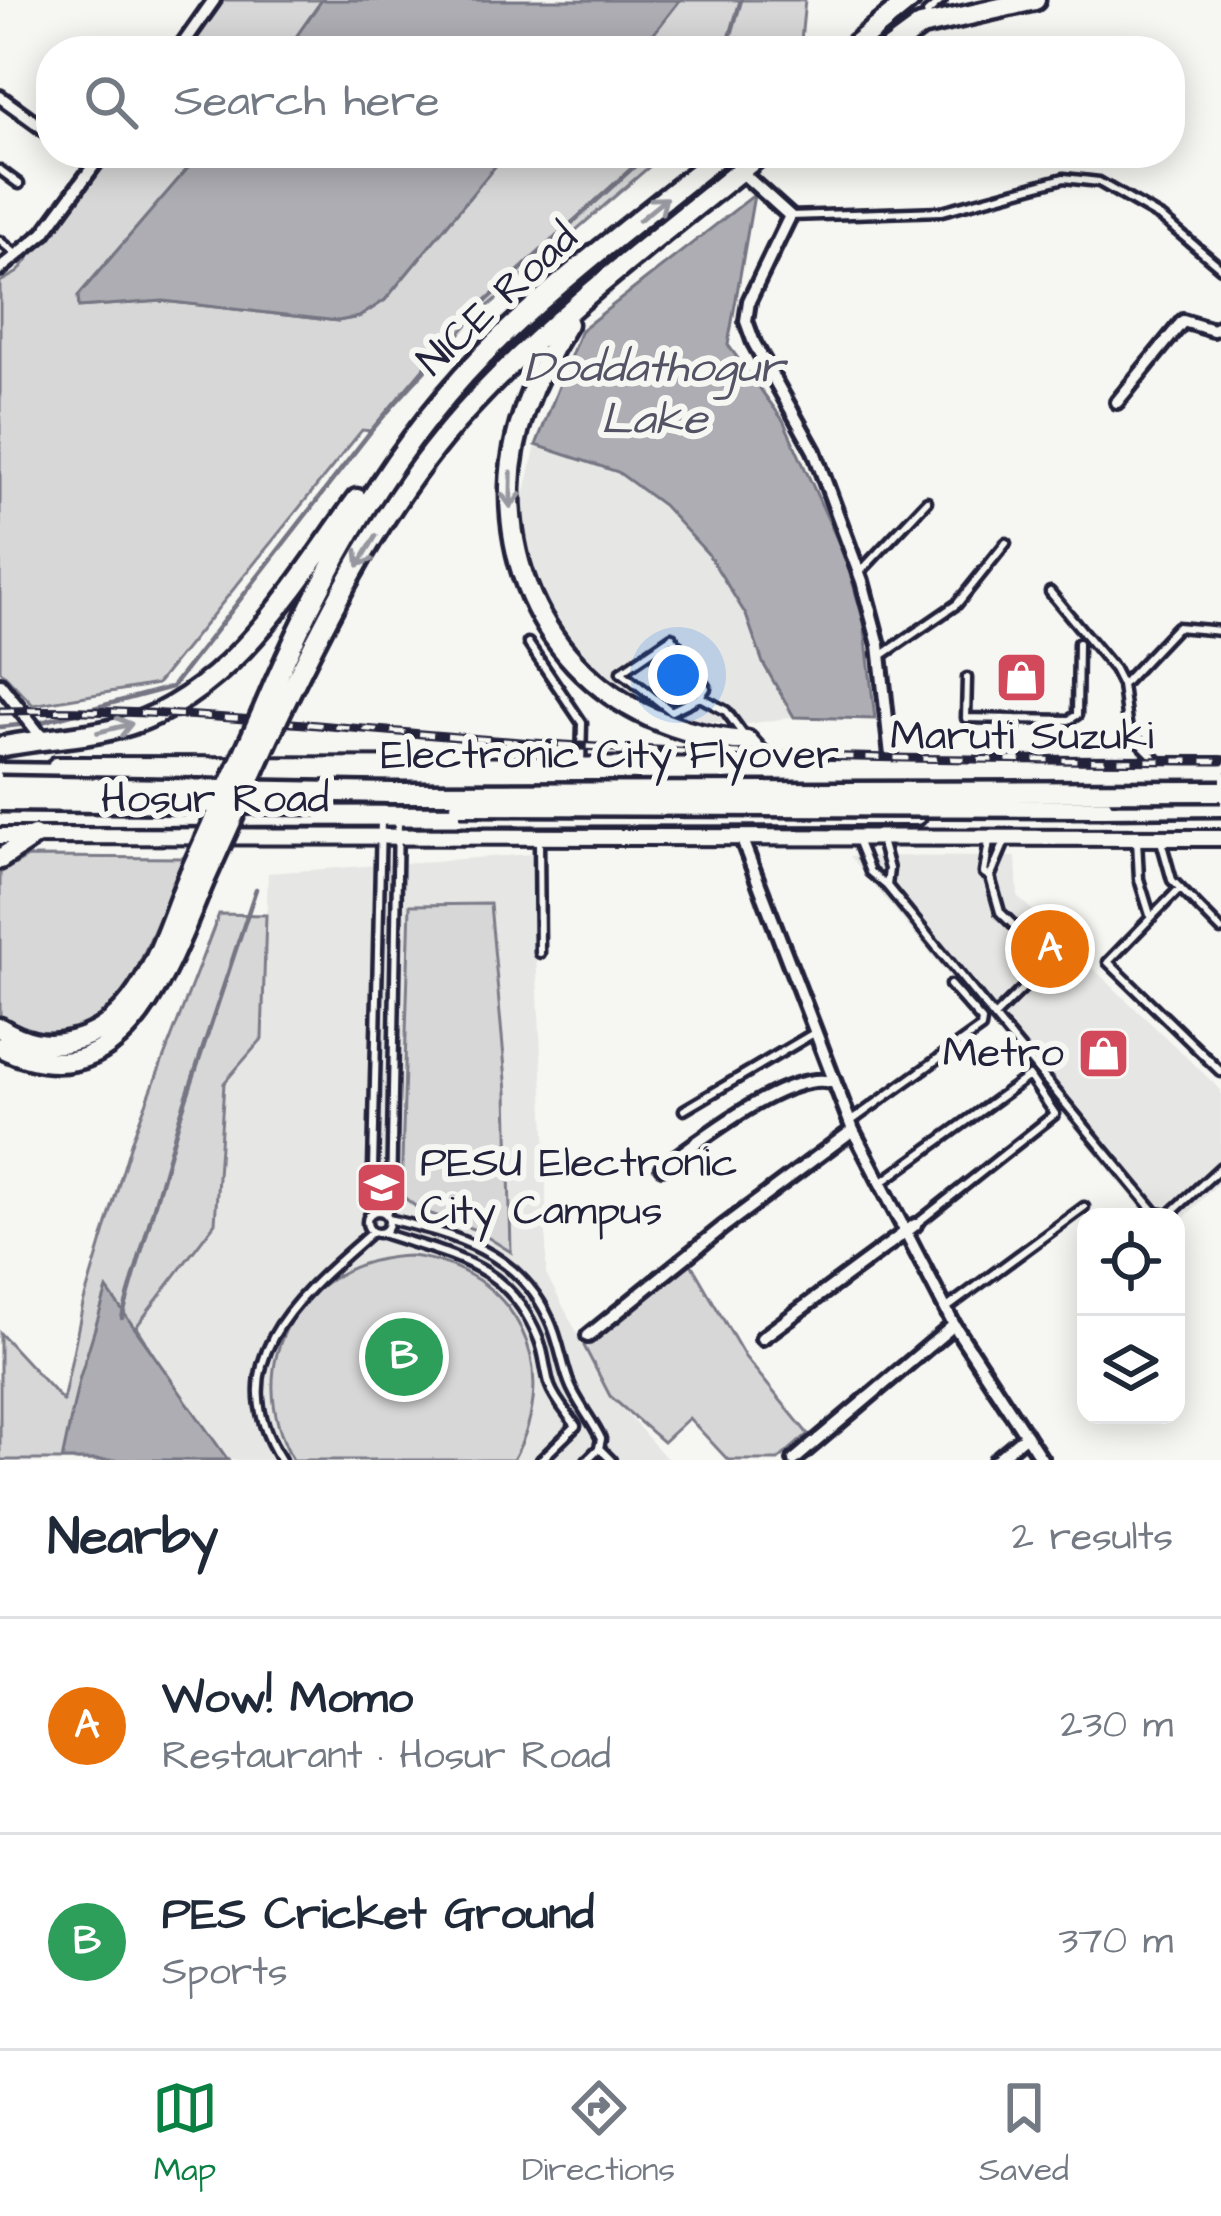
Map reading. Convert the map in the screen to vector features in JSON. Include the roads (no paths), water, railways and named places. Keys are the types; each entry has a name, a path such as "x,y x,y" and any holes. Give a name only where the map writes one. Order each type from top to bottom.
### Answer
{"highway":[{"path":"866,36 910,0"},
{"path":"905,36 931,22 1036,0"},
{"name":"NICE Road","path":"392,466 504,334 704,168"},
{"name":"NICE Road","path":"270,714 411,481 464,412 579,304 744,168"},
{"path":"579,304 537,381 513,457 511,517 525,581 566,655 616,700 652,721 696,735 747,741 775,772"},
{"path":"0,1028 22,1040 57,1045 96,1034 114,1023 141,986 198,876 270,714 306,612 392,466"},
{"path":"0,747 128,725 152,716 202,684 245,644 363,490 392,466"},
{"name":"Hosur Road","path":"0,769 775,772 1221,780"},
{"name":"Electronic City Flyover","path":"0,786 392,794 1221,791"},
{"name":"Electronic City Flyover","path":"0,801 1221,810"},
{"name":"Hosur Road","path":"0,816 389,827 1221,810"},
{"path":"0,859 34,836"},
{"path":"0,1047 26,1057 65,1061 100,1051 120,1039 157,988 198,876"}],"street":[{"path":"189,36 214,0"},
{"path":"0,97 36,123"},
{"path":"0,269 44,233 92,168"},
{"path":"740,171 790,216 749,301 746,321 814,451 859,573 880,656 892,765"},
{"path":"1117,402 1183,320 1213,330 1221,326"},
{"path":"0,684 44,740"},
{"name":"Hosur Road","path":"0,769 581,765 775,772"},
{"path":"775,772 892,765 1221,766"},
{"name":"Hosur Road","path":"0,836 389,827 539,836 1221,838"},
{"path":"741,837 852,1126 910,1229 954,1324 1042,1460"},
{"path":"662,1167 781,1088 818,1079 835,1083"},
{"path":"588,1336 852,1126"},
{"path":"762,1338 910,1229"},
{"path":"794,1460 954,1324"},
{"path":"996,1460 1026,1435"}],"lane":[{"path":"931,22 927,14 942,0"},
{"path":"0,170 19,184"},
{"path":"790,216 942,211 1064,178 1100,182 1163,219 1221,268"},
{"path":"0,241 18,256"},
{"path":"859,573 927,501"},
{"path":"880,656 957,604 1006,543"},
{"path":"1050,592 1114,669 1122,685 1128,731 1160,766"},
{"path":"1122,685 1177,627 1221,631"},
{"path":"671,637 706,688 700,698 671,711 621,672 671,637"},
{"path":"528,643 582,723 581,765"},
{"path":"967,678 966,718 1069,720 1077,715 1078,643"},
{"path":"700,698 726,711 747,741"},
{"path":"1012,765 1016,719"},
{"path":"372,1232 367,1222 372,1213 389,827"},
{"path":"382,1233 388,1228 391,1201 389,827"},
{"path":"539,836 540,953"},
{"path":"856,837 870,872 887,886 1156,1213 1169,1215 1221,1167"},
{"path":"880,837 889,869 887,886"},
{"path":"990,837 984,873 990,877"},
{"path":"994,1017 1050,961 1000,912 990,877 1007,838"},
{"path":"1136,838 1151,917"},
{"path":"1160,838 1172,880 1221,930"},
{"path":"1180,888 1108,962 1221,1072"},
{"path":"852,1126 981,1028 982,1021 950,986"},
{"path":"684,1110 814,1033"},
{"path":"880,1183 1029,1076 1055,1114 910,1229"},
{"path":"946,1309 1084,1207"},
{"path":"372,1213 463,1238 506,1264 538,1298 563,1353 568,1382 601,1439 587,1460"},
{"path":"281,1460 269,1436 261,1399 269,1346 305,1290 372,1232 456,1255 495,1277 523,1307 546,1358 551,1388 576,1426"},
{"path":"546,1358 563,1353"},
{"path":"542,1460 576,1426 593,1424"},
{"path":"599,1448 611,1460"}],"water":[{"path":"322,0 680,0 650,36 297,36"},
{"path":"188,168 494,168 385,300 359,317 338,321 163,301 79,307 78,296"},
{"name":"Doddathogur Lake","path":"754,195 728,345 783,420 846,559 864,622 875,719 794,717 763,663 746,615 708,554 663,505 618,472 536,445 581,330"},
{"path":"107,1289 228,1460 62,1460 79,1380"}],"waterway":[{"path":"730,36 741,0"},
{"path":"0,727 38,723 172,687 371,431 466,319 632,168"},
{"path":"122,1318 179,1120 256,889"}],"railway":[{"path":"0,711 212,717 728,753 1221,761"}],"place":[{"name":"Maruti Suzuki","path":"1022,678"},
{"name":"Wow! Momo","path":"1050,949"},
{"name":"Metro","path":"1103,1054"},
{"name":"PESU Electronic City Campus","path":"381,1188"},
{"name":"PES Cricket Ground","path":"404,1357"}]}
